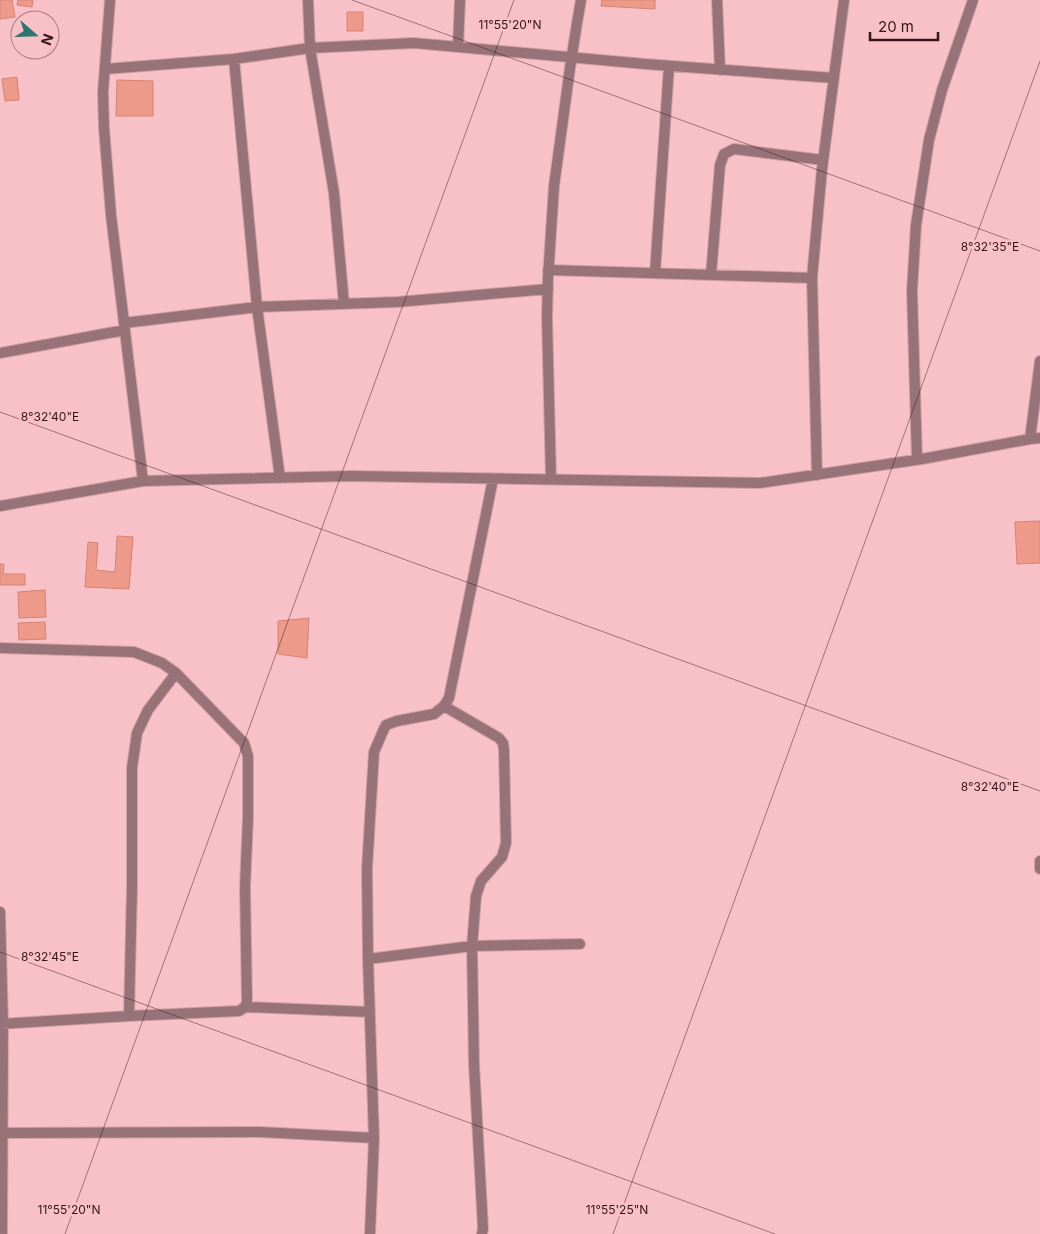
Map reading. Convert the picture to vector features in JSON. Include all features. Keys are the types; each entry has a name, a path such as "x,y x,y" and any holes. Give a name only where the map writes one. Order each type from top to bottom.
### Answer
{"street":[{"path":"110,0 103,92 104,128 111,215 143,481"},
{"path":"308,0 310,48 334,193 344,304"},
{"path":"458,47 460,0"},
{"path":"551,480 547,318 548,270 554,186 576,22 581,0"},
{"path":"717,0 720,70"},
{"path":"816,475 812,278 823,160 844,0"},
{"path":"917,459 912,291 916,225 928,140 942,90 973,0"},
{"path":"105,70 234,59 310,48 414,43 571,58 834,78"},
{"path":"234,59 257,307 280,478"},
{"path":"655,273 669,66"},
{"path":"711,275 720,165 724,154 734,149 823,160"},
{"path":"548,270 812,278"},
{"path":"0,353 124,326 257,307 397,302 548,289"},
{"path":"0,506 143,481 351,476 760,483 1035,439 1040,361"},
{"path":"370,1234 374,1138 367,869 374,752 386,725 434,714 444,706 449,698 494,479"},
{"path":"0,648 134,652 162,663 176,673 244,743 248,756 245,887 247,1002 245,1007"},
{"path":"129,1016 132,768 137,733 148,710 176,673"},
{"path":"444,706 499,738 503,743 504,750 506,843 502,857 481,880 476,896 472,946 474,1064 482,1234"},
{"path":"1040,861 1040,869"},
{"path":"0,912 2,1234"},
{"path":"368,958 472,946 580,944"},
{"path":"1,1024 239,1011 245,1007 370,1012"},
{"path":"2,1133 260,1132 374,1138"}],"building":[{"path":"0,0 12,0 14,10 10,10 10,18 0,19"},
{"path":"18,0 33,0 32,7 17,5"},
{"path":"602,0 655,0 655,9 601,6"},
{"path":"347,12 363,12 363,31 347,31"},
{"path":"17,77 19,100 5,101 2,79"},
{"path":"117,80 153,81 153,116 116,116"},
{"path":"1040,521 1040,563 1017,564 1015,522"},
{"path":"117,536 133,537 129,589 85,587 88,542 98,543 96,570 115,572"},
{"path":"0,564 4,564 3,574 25,574 25,585 0,585"},
{"path":"45,590 46,617 19,618 18,592"},
{"path":"309,618 307,658 278,654 278,621"},
{"path":"45,622 46,639 19,640 18,623"}]}
